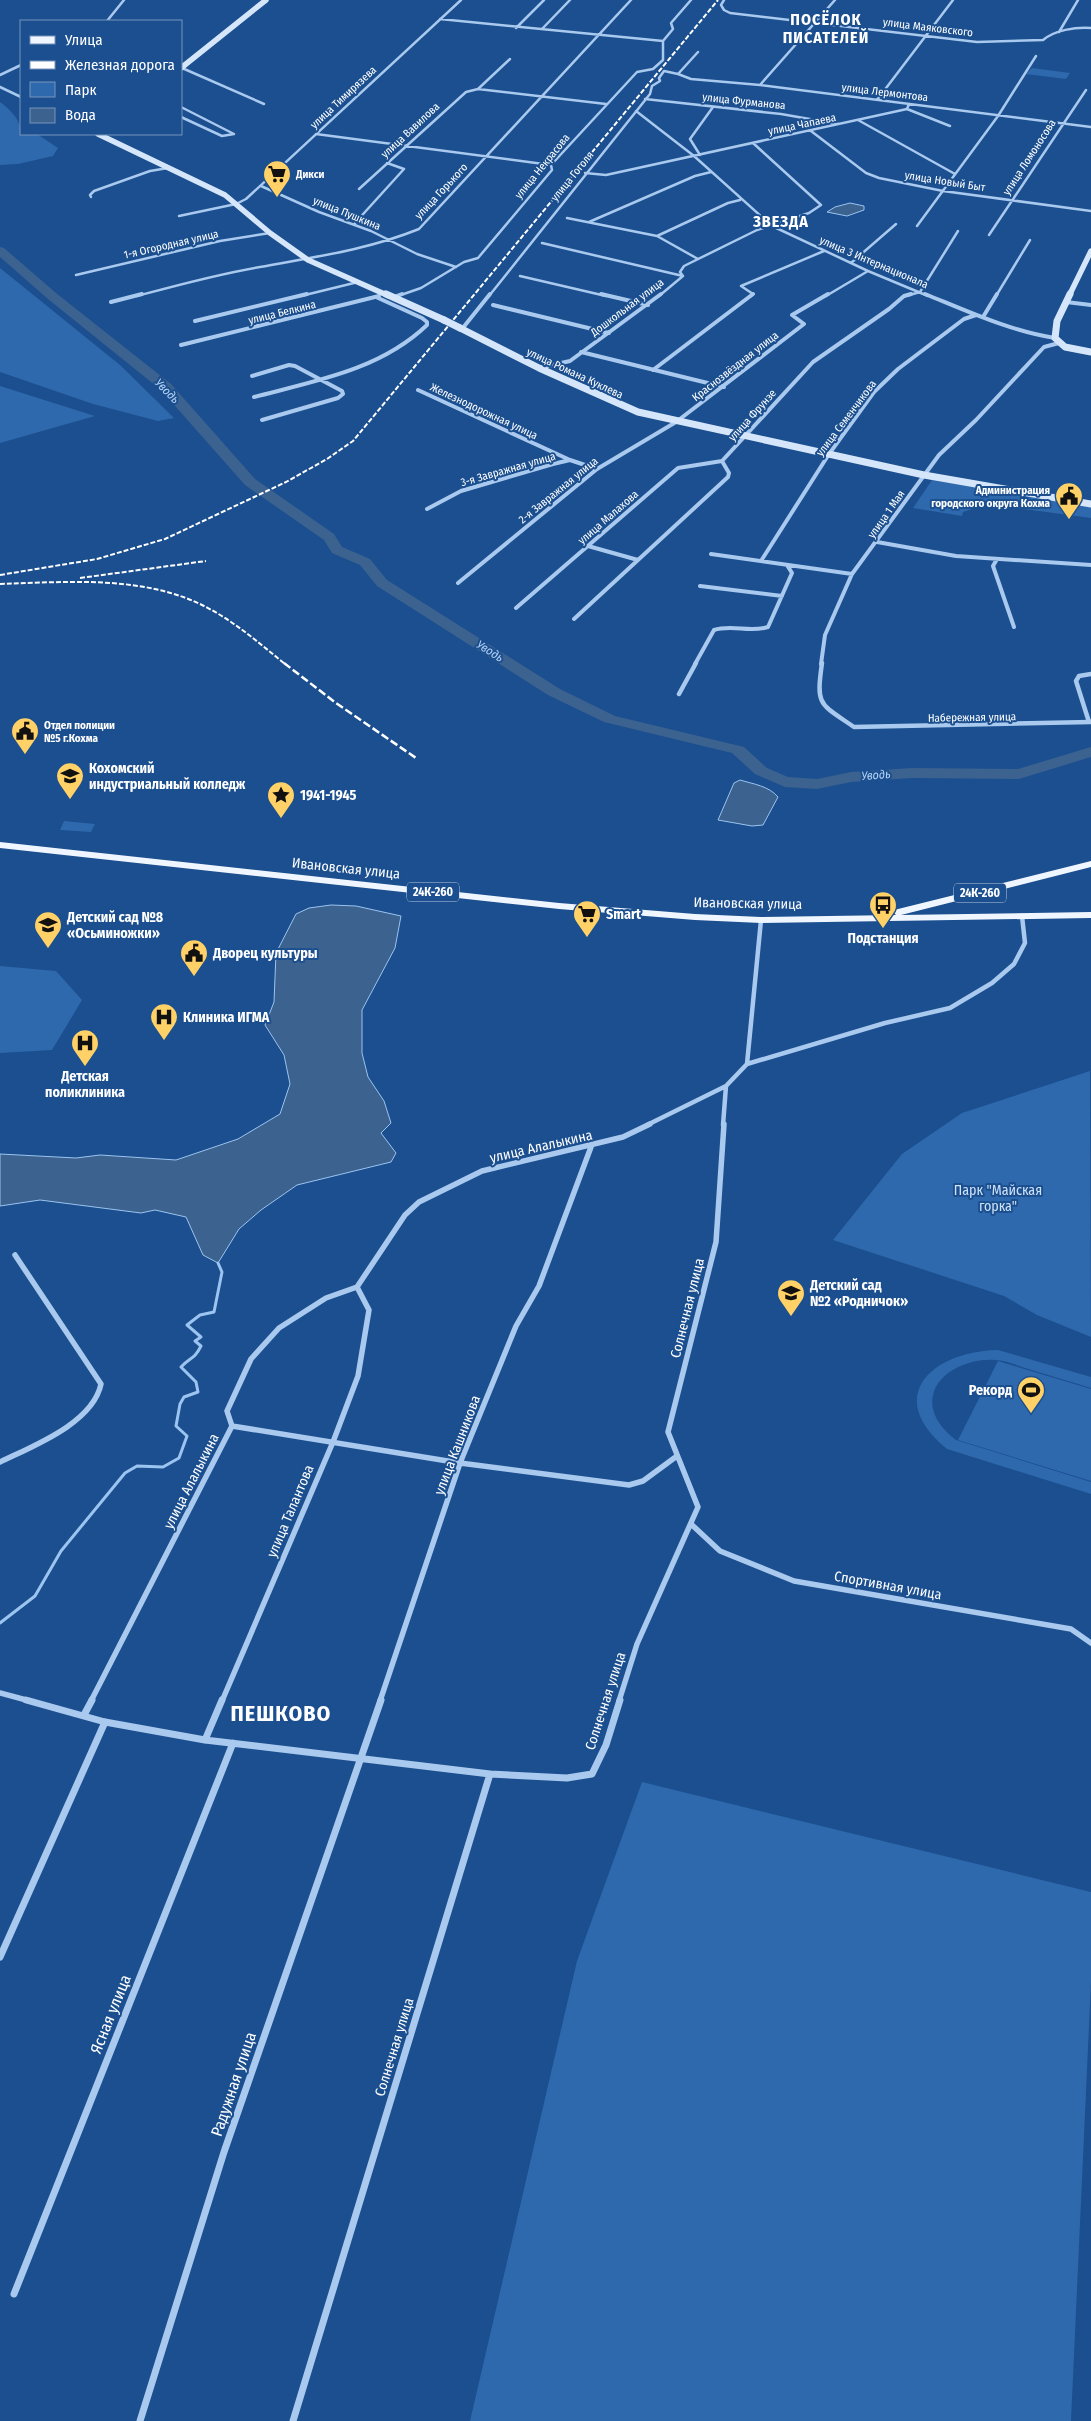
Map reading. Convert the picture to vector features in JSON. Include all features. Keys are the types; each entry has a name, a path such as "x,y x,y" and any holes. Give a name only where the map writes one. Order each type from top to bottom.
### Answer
{"main road":[{"name":"Ивановская улица","path":"0,845 559,906 761,920 1091,915"},
{"name":"Ивановская улица","path":"868,917 962,897 1091,864"},
{"path":"962,897 956,903 957,909 967,917"}],"street":[{"path":"108,20 124,0"},
{"path":"264,104 182,68 266,0"},
{"name":"улица Тимирязева","path":"236,204 246,199 261,186 460,0"},
{"path":"516,28 544,0"},
{"path":"542,28 570,0"},
{"name":"улица Горького","path":"111,302 237,271 308,260 390,242 419,229 631,0"},
{"name":"улица Некрасова","path":"390,295 421,288 456,266 478,258 552,170 551,165 606,104 637,72 653,69 663,60 663,41 673,29 671,23 691,0"},
{"name":"улица Маяковского","path":"724,0 721,5 724,10 730,13 990,43 1043,40 1050,34 1080,27 1091,28"},
{"path":"760,85 834,0"},
{"path":"878,100 953,0"},
{"path":"1058,32 1064,26 1078,0"},
{"path":"440,19 663,41"},
{"path":"1064,26 1080,27"},
{"path":"678,74 698,52"},
{"path":"917,226 998,116 1036,56"},
{"path":"478,90 510,59"},
{"path":"0,75 20,65"},
{"name":"улица Гоголя","path":"461,328 585,172 650,94 652,86 660,81 658,78 664,71 678,74"},
{"name":"улица Лермонтова","path":"678,74 691,79 760,85 1091,127"},
{"path":"0,87 20,97"},
{"path":"478,90 606,104"},
{"name":"улица Вавилова","path":"359,189 466,92 478,90"},
{"name":"улица Ломоносова","path":"989,235 1061,124 1086,90"},
{"name":"улица Фурманова","path":"645,99 830,121 839,125"},
{"path":"909,104 908,109 950,126"},
{"path":"182,107 234,134 222,136 183,118"},
{"path":"700,155 690,139 713,107"},
{"name":"улица Чапаева","path":"585,172 606,175 908,109"},
{"name":"улица 3 Интернационала","path":"636,111 694,156 740,200 772,226 868,271 976,315 1057,340"},
{"path":"183,118 198,115"},
{"path":"858,120 955,174"},
{"path":"209,130 222,127"},
{"name":"улица Новый Быт","path":"811,131 866,173 899,183 1091,211"},
{"path":"316,134 551,165"},
{"name":"улица Романа Куклева","path":"100,135 225,195 240,210 308,260 444,320 538,368 620,406 676,422 924,475 1091,504"},
{"name":"Дошкольная улица","path":"538,368 570,361 648,305 683,276 680,272 684,266 757,230 809,213 821,205 753,143"},
{"path":"354,223 404,168 387,163"},
{"path":"91,198 90,195 94,191 150,171 168,168"},
{"path":"588,222 695,176 711,172"},
{"name":"улица Пушкина","path":"261,186 319,212 354,223 390,242 456,266"},
{"path":"657,236 728,203 740,200"},
{"path":"179,216 236,204"},
{"path":"567,218 657,236 698,259"},
{"path":"851,263 896,224"},
{"path":"920,292 958,231"},
{"name":"1-я Огородная улица","path":"76,275 220,241 270,233"},
{"path":"983,317 1030,240"},
{"path":"542,243 683,276"},
{"path":"652,370 753,294 741,286 824,250"},
{"path":"1091,251 1057,321 1057,340 1065,347 1091,352"},
{"name":"Краснозвёздная улица","path":"676,422 804,324 792,315 868,271"},
{"path":"520,276 648,305"},
{"path":"195,320 359,282"},
{"name":"улица Фрунзе","path":"722,461 813,362 889,309 904,296 920,292"},
{"name":"улица Белкина","path":"181,345 376,296 390,295"},
{"path":"254,397 294,386 323,381 364,366 407,343 427,325 422,318 376,296"},
{"path":"1066,302 1091,305"},
{"path":"493,305 609,332"},
{"name":"улица Семенчикова","path":"760,561 829,454 874,392 898,369 964,319 976,315"},
{"name":"улица 1 Мая","path":"854,728 825,707 818,692 825,635 852,574 939,454 976,420 1044,347 1057,340"},
{"path":"581,352 724,387"},
{"path":"252,376 289,365 295,366 314,378 342,391 343,394 338,398 262,420"},
{"name":"Железнодорожная улица","path":"418,390 570,460"},
{"name":"2-я Завражная улица","path":"458,583 598,469 676,422"},
{"name":"3-я Завражная улица","path":"427,509 461,492 570,460 598,469"},
{"path":"574,619 728,477 729,474 722,461"},
{"name":"улица Малахова","path":"516,608 678,468 687,465 722,461"},
{"path":"877,542 954,556 1012,562 1091,565"},
{"path":"588,546 638,560"},
{"path":"711,554 852,574"},
{"path":"997,559 993,566 1014,627"},
{"path":"679,694 714,630 730,626 757,630 768,627 792,573 787,565"},
{"path":"700,586 782,596"},
{"path":"1090,722 1076,681 1078,676 1091,674"},
{"name":"Набережная улица","path":"854,728 1090,722"},
{"path":"726,1086 746,1064 885,1024 950,1008 992,983 1014,964 1025,943 1022,916"},
{"path":"746,1064 761,920"},
{"name":"улица Алалыкина","path":"84,1715 232,1426 227,1411 251,1359 279,1328 326,1298 357,1288 404,1215 420,1202 482,1171 623,1137 726,1086"},
{"name":"Солнечная улица","path":"293,2421 490,1774 567,1778 592,1774 606,1745 637,1644 698,1507 668,1432 716,1242 726,1086"},
{"name":"улица Кашникова","path":"361,1759 460,1463 516,1326 539,1286 591,1146"},
{"path":"0,1462 57,1432 82,1413 98,1398 101,1384 15,1255"},
{"name":"улица Талантова","path":"206,1740 333,1442 358,1376 369,1310 357,1288"},
{"path":"232,1426 460,1463 629,1485 640,1485 655,1475 664,1462 677,1456"},
{"name":"Спортивная улица","path":"691,1524 720,1551 794,1581 1071,1629 1091,1642"},
{"path":"0,1692 105,1722 206,1740 490,1774"},
{"path":"0,1957 105,1722"},
{"name":"Ясная улица","path":"14,2294 232,1743"},
{"name":"Радужная улица","path":"140,2421 224,2152 361,1759"}],"green space":[{"path":"1032,68 1070,73 1066,79 1026,74"},
{"path":"0,102 15,116 20,126 20,135 38,135 58,148 53,156 18,164 0,165"},
{"path":"0,268 120,365 174,418 158,421 93,404 0,372"},
{"path":"0,386 95,416 0,443"},
{"path":"932,480 1091,506 1091,518 987,504 963,512 962,516 913,508"},
{"path":"64,821 95,824 91,832 60,830"},
{"path":"0,966 56,971 82,1000 52,1050 0,1053"},
{"name":"Парк \"Майская горка\"","path":"1090,1071 1091,1337 1037,1315 1004,1296 833,1240 902,1154 962,1113"},
{"path":"998,1350 1091,1377 1091,1388 1003,1361 976,1361 949,1372 936,1386 932,1402 938,1420 956,1440 1091,1482 1091,1494 947,1449 928,1430 918,1411 917,1395 924,1380 936,1368 953,1358 974,1352"},
{"name":"Рекорд","path":"998,1361 1091,1389 1091,1481 958,1440"},
{"path":"642,1782 1091,1892 1091,1982 1071,2421 470,2421 577,1961"}],"water":[{"path":"850,203 864,206 864,210 847,216 827,212 835,207"},
{"path":"740,780 765,788 778,797 763,825 752,826 718,820 734,783"},
{"path":"331,905 356,906 401,916 395,948 362,1010 362,1053 368,1077 384,1101 391,1123 381,1133 396,1153 391,1162 297,1185 261,1210 239,1229 218,1263 203,1255 186,1217 155,1210 141,1213 40,1200 0,1206 0,1154 76,1158 100,1155 176,1160 238,1139 280,1114 290,1084 284,1055 265,1025 274,1002 276,953 296,914 309,908"}],"waterway":[{"name":"Уводь","path":"0,251 52,296 166,387 250,482 329,537 337,550 365,562 382,583 554,692 610,719 738,750 761,771 785,782 817,784 851,777 912,773 1019,774 1091,752"},
{"path":"0,1623 35,1596 61,1551 125,1473 137,1466 163,1467 179,1458 187,1436 176,1426 180,1404 184,1397 198,1392 196,1382 181,1367 194,1356 201,1346 195,1341 201,1337 187,1325 200,1315 214,1312 222,1272 218,1263"}],"railway":[{"path":"0,575 97,559 165,539 286,482 327,459 353,441 718,0"},
{"path":"80,578 206,561"},
{"path":"0,584 78,582 130,585 156,589 180,596 226,618 285,664"},
{"path":"284,663 336,703 416,758"}],"place":[{"name":"Дикси","path":"277,198"},
{"name":"Администрация городского округа Кохма","path":"1069,520"},
{"name":"Отдел полиции №5 г.Кохма","path":"25,755"},
{"name":"Кохомский индустриальный колледж","path":"70,800"},
{"name":"1941-1945","path":"281,819"},
{"name":"Подстанция","path":"883,929"},
{"name":"Smart","path":"587,938"},
{"name":"Детский сад №8 «Осьминожки»","path":"48,949"},
{"name":"Дворец культуры","path":"194,977"},
{"name":"Клиника ИГМА","path":"164,1041"},
{"name":"Детская поликлиника","path":"85,1067"},
{"name":"Детский сад №2 «Родничок»","path":"791,1317"},
{"name":"Рекорд","path":"1031,1414"}],"district":[{"name":"ПОСЁЛОК ПИСАТЕЛЕЙ","path":"826,28"},
{"name":"ЗВЕЗДА","path":"781,221"},
{"name":"ПЕШКОВО","path":"281,1713"}]}
